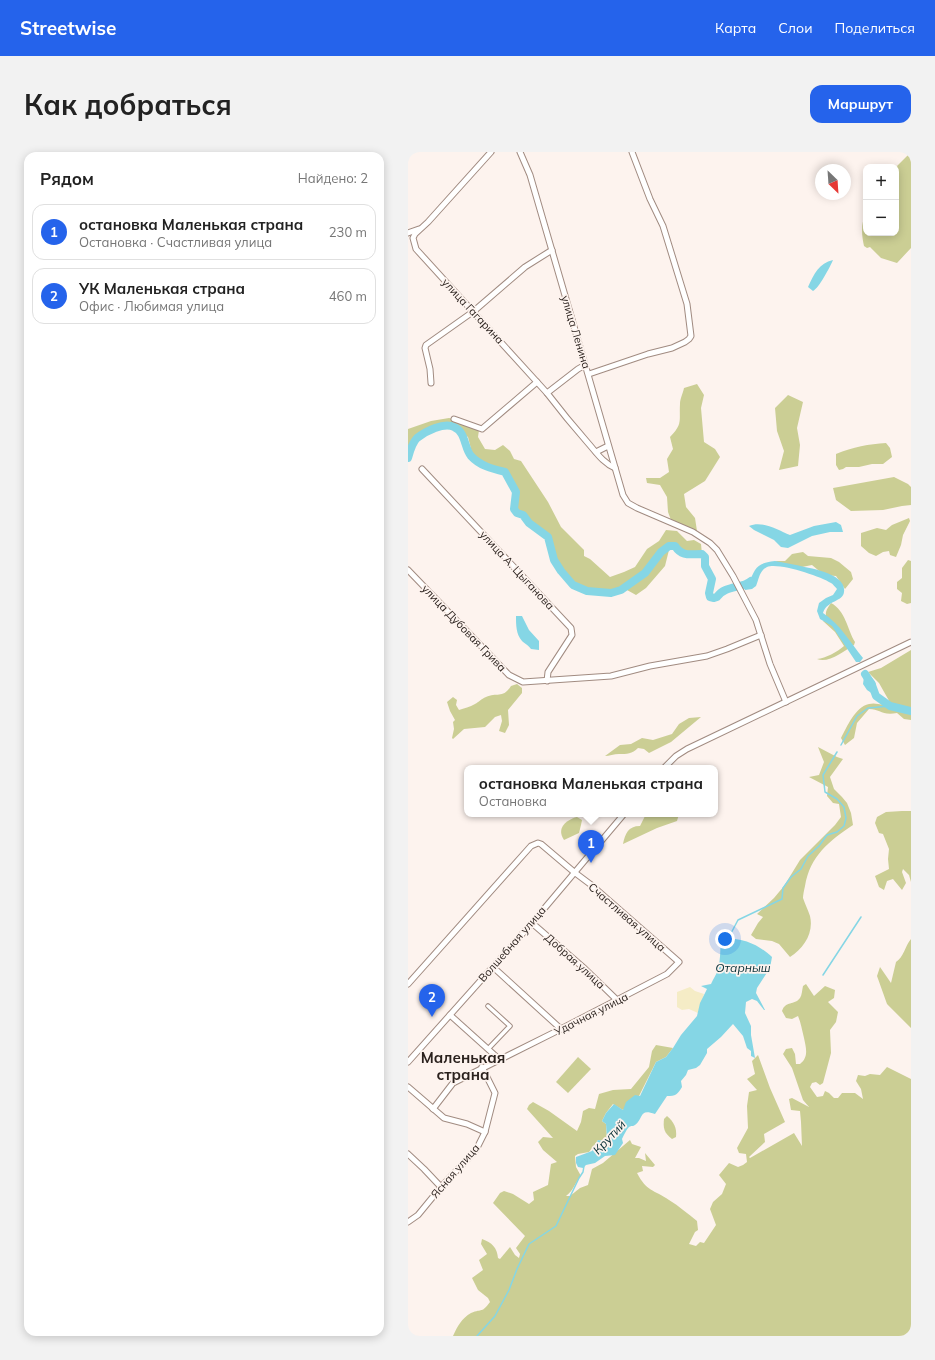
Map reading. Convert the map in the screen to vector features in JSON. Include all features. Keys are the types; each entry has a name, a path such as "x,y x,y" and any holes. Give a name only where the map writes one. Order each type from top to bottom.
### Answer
{"street":[{"name":"улица Гагарина","path":"491,152 428,222 415,234 413,238 416,249 547,393 607,465 614,468"},
{"name":"улица Ленина","path":"520,152 530,175 585,365 589,374 614,468 625,500 637,508 702,537 717,550 745,597 756,620 761,635"},
{"path":"589,374 648,354 672,348 685,342 691,336 687,304 663,226 650,199 632,152"},
{"path":"408,233 421,228"},
{"path":"431,383 430,368 425,348 426,344 474,311 525,267 552,250"},
{"path":"547,393 585,365"},
{"path":"454,419 482,429 537,382"},
{"path":"596,452 608,446"},
{"name":"улица А. Цыганова","path":"422,469 571,628 572,635 548,672 547,681"},
{"name":"улица Дубовая Грива","path":"408,570 509,675 523,682 611,676 650,666 707,656 761,635"},
{"path":"761,635 770,664 786,702"},
{"path":"667,765 676,756 687,750 911,642"},
{"name":"Волшебная улица","path":"408,1062 532,923 621,817"},
{"name":"Счастливая улица","path":"408,984 534,844 541,844 590,884 679,962"},
{"name":"Добрая улица","path":"532,923 585,968 617,1000"},
{"name":"Удачная улица","path":"433,1109 453,1083 667,974 679,962"},
{"path":"493,967 561,1029"},
{"path":"488,1006 510,1026 488,1049"},
{"path":"450,1015 498,1059"},
{"name":"Ясная улица","path":"408,1222 418,1215 441,1187 476,1150 485,1132 495,1093 482,1067"},
{"path":"408,1087 444,1118 466,1124 485,1132"},
{"path":"408,1154 441,1187"}],"green space":[{"path":"911,152 911,248 897,263 881,258 870,247 867,248 864,246 862,234 862,226 863,222 863,236 899,236 899,164"},
{"path":"697,384 704,395 701,408 704,442 715,449 720,457 705,481 684,494 686,507 695,518 697,531 671,520 668,512 667,497 660,485 647,483 646,478 660,478 669,472 667,459 673,449 670,437 679,425 680,402 684,388"},
{"path":"788,395 803,402 797,428 800,445 798,466 779,470 784,451 777,431 775,408"},
{"path":"449,418 479,430 478,437 485,449 495,450 503,445 510,451 514,459 521,461 548,502 561,527 584,550 584,556 590,559 610,577 635,567 647,549 659,541 666,530 677,531 687,541 694,540 701,544 702,554 683,553 680,552 675,546 670,546 665,566 646,588 636,595 627,590 611,593 587,591 573,585 554,560 548,537 529,523 523,515 517,513 514,509 516,492 505,472 486,467 471,456 472,453 468,437 454,427 442,426 428,431 417,439 411,448 408,458 408,429 431,421"},
{"path":"886,443 890,448 892,457 883,464 846,467 839,470 836,465 836,454 861,446"},
{"path":"894,477 911,487 911,505 883,510 851,511 836,500 833,488"},
{"path":"909,518 910,521 903,535 896,557 890,555 889,551 883,552 876,556 869,553 861,546 861,533 877,528 886,530 892,525"},
{"path":"803,552 808,556 831,558 839,562 851,572 853,579 845,589 836,576 824,575 812,565 797,568 772,563 777,561 785,561 792,554"},
{"path":"908,560 911,561 911,603 907,604 901,601 902,593 897,589 897,582 902,578 902,568"},
{"path":"831,603 836,606 843,615 855,642 854,645 836,656 826,660 821,660 817,659 831,654 844,646 835,632 823,621 828,621 826,612"},
{"path":"911,650 911,720 904,719 897,713 888,714 869,709 857,723 854,738 845,745 841,738 852,718 860,709 869,704 892,706 879,683 868,672 881,668"},
{"path":"517,684 522,688 522,693 508,710 509,725 505,733 499,731 502,721 501,715 495,717 485,727 464,729 453,739 452,738 454,729 453,722 455,720 447,702 453,697 457,700 456,705 459,710 473,705 486,697 502,694 511,686"},
{"path":"701,717 671,742 649,753 644,749 638,748 629,753 605,756 620,745 631,744 642,738 653,740 672,734 679,724 689,718"},
{"path":"818,747 843,759 830,777 834,789 847,803 851,813 853,825 829,843 811,866 803,898 810,916 811,928 804,945 790,957 779,944 772,941 756,939 751,935 763,917 757,914 784,886 800,860 841,817 839,804 833,803 827,796 828,787 809,777 819,775 824,762"},
{"path":"911,811 911,882 909,875 903,869 902,872 906,883 902,890 893,879 887,881 884,890 879,887 875,876 889,869 889,849 883,834 879,833 875,823 877,817 886,812"},
{"path":"577,817 582,820 579,833 564,840 561,832 563,825 569,820"},
{"path":"644,817 678,817 677,821 657,828 623,844 628,831 633,827 640,826"},
{"path":"911,939 911,1028 887,1004 877,976 880,967 891,983 896,962 901,957"},
{"path":"806,984 814,996 825,986 835,990 834,998 828,1002 838,1012 836,1022 830,1030 831,1053 823,1083 820,1085 816,1082 812,1083 810,1087 817,1097 823,1096 825,1091 834,1098 838,1098 842,1093 855,1093 863,1099 861,1089 856,1081 858,1075 880,1075 887,1067 911,1079 911,1336 453,1336 465,1317 471,1313 483,1309 490,1302 488,1298 478,1290 472,1278 483,1270 479,1260 487,1254 481,1244 482,1239 489,1242 493,1246 498,1258 500,1259 510,1247 519,1258 520,1254 516,1248 525,1236 493,1203 500,1193 504,1191 513,1194 529,1204 534,1200 533,1192 548,1185 551,1164 557,1162 543,1150 538,1142 543,1137 553,1138 527,1109 533,1102 549,1111 577,1131 581,1122 583,1111 589,1108 595,1109 599,1094 613,1090 631,1089 649,1067 652,1051 656,1045 673,1048 666,1057 656,1062 639,1096 623,1110 613,1104 606,1113 602,1121 606,1124 607,1139 603,1141 598,1140 589,1152 575,1156 576,1167 581,1176 566,1196 570,1196 580,1188 588,1185 592,1169 603,1163 630,1140 632,1144 641,1147 635,1158 646,1161 645,1153 655,1165 653,1167 642,1166 643,1171 637,1173 644,1184 697,1221 698,1230 695,1232 689,1244 696,1246 700,1242 704,1243 716,1225 710,1209 713,1202 722,1194 726,1184 719,1175 729,1163 738,1167 747,1162 746,1154 739,1153 737,1148 748,1128 747,1106 749,1092 757,1090 747,1079 755,1074 752,1061 758,1055 770,1088 785,1122 764,1134 765,1142 749,1157 750,1158 794,1133 802,1146 800,1111 791,1110 789,1099 792,1098 809,1107 803,1100 792,1068 783,1054 786,1049 792,1048 795,1054 796,1064 800,1064 806,1055 805,1045 798,1016 792,1019 786,1018 782,1011 786,1005 795,1002 800,998 803,986"},
{"path":"578,1057 591,1069 568,1093 556,1082"},
{"path":"667,1116 672,1121 675,1128 676,1137 672,1139 667,1135 664,1128 664,1119"}],"sand":[{"path":"690,987 695,991 704,994 698,1013 689,1009 682,1010 677,1007 677,992"}],"water":[{"path":"833,260 821,282 813,291 808,287 815,274 821,266 828,261"},
{"path":"836,522 841,525 843,532 830,532 812,536 788,548 781,547 774,540 749,526 754,524 765,525 790,535 814,526"},
{"path":"775,561 826,572 839,580 843,586 843,595 841,598 828,606 823,613 835,622 863,658 860,662 856,662 832,626 820,619 817,611 819,603 833,595 837,589 832,583 799,570 772,566 767,567 762,571 756,586 752,589 745,590 742,585 749,583 755,570 760,565"},
{"path":"516,616 522,616 529,630 539,641 539,650 531,649 522,641 517,629"},
{"path":"869,675 876,684 876,696 867,690 863,684 864,677"},
{"name":"Отарныш","path":"723,935 754,944 772,957 770,968 757,988 756,993 765,1010 757,1001 752,999 746,1002 745,1013 751,1026 755,1058 751,1056 751,1051 747,1048 743,1036 733,1024 707,1049 707,1053 700,1065 696,1068 688,1070 681,1081 682,1087 677,1093 667,1096 655,1114 650,1112 644,1113 635,1125 629,1127 622,1139 623,1143 615,1155 605,1156 595,1163 586,1165 583,1168 578,1167 576,1157 592,1151 598,1140 603,1141 607,1139 606,1124 602,1121 606,1113 614,1104 623,1110 626,1102 635,1095 640,1096 656,1062 666,1057 681,1035 697,1016 700,1003 707,989 701,986 711,984 717,971 720,961 721,936"}],"waterway":[{"path":"408,458 415,440 425,433 440,426 450,426 458,429 463,436 471,456 487,467 505,472 516,492 514,509 517,513 523,515 529,523 548,537 554,560 561,571 573,585 587,591 611,593 621,590 645,573 661,552 669,546 675,546 680,552 683,553 702,554 705,557 705,566 712,579 709,593 710,597 717,597 724,591 751,581"},
{"path":"865,674 872,685 876,696 890,706 911,711"},
{"path":"841,745 857,716 868,708 890,706"},
{"path":"729,937 738,920 782,899 783,888 791,877 801,869 808,856 819,846 827,835 837,832 844,826 846,818 844,807 837,799 825,792 823,775 837,752"},
{"path":"823,975 861,917"},
{"name":"Крутий","path":"477,1336 495,1316 509,1290 529,1244 556,1226 583,1172 584,1166"}],"place":[{"name":"остановка Маленькая страна","path":"591,863"},
{"name":"УК Маленькая страна","path":"432,1017"}],"district":[{"name":"Маленькая страна","path":"463,1066"}]}
